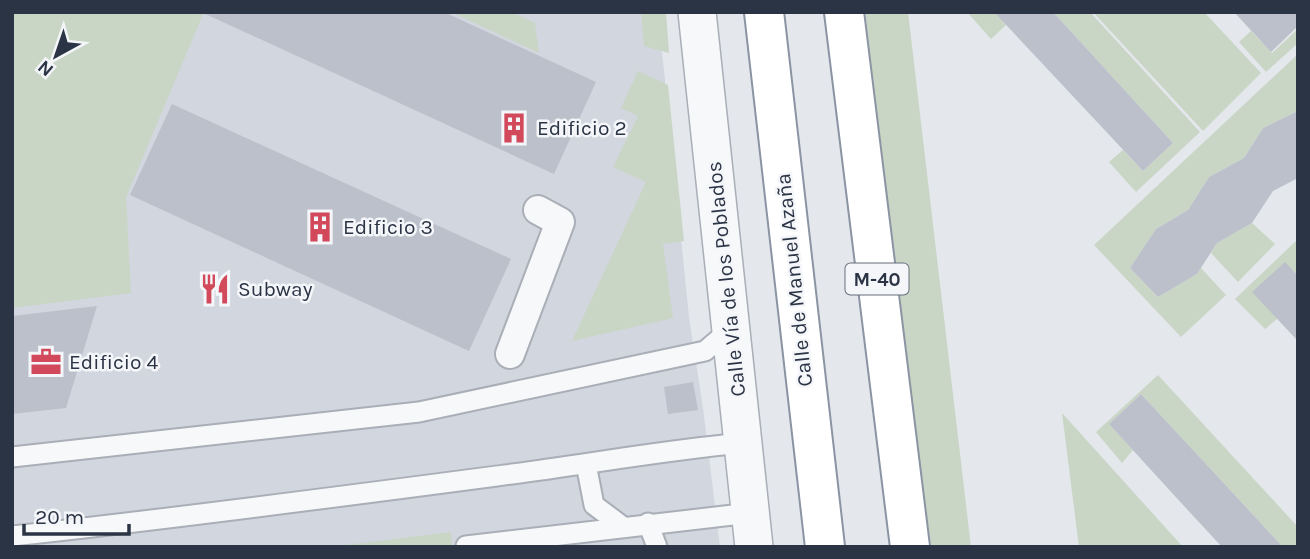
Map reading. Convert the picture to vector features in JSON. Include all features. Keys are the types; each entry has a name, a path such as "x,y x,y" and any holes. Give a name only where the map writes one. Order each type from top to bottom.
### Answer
{"highway":[{"name":"Calle de Manuel Azaña","path":"764,12 825,547"},
{"name":"M-40","path":"844,12 910,547"}],"street":[{"name":"Calle Vía de los Poblados","path":"697,12 724,348 743,443 752,530"},
{"path":"510,354 560,222 538,211"}],"lane":[{"path":"12,457 419,412 724,348"},
{"path":"12,536 201,515 743,443"},
{"path":"586,464 594,505 622,526"},
{"path":"648,523 657,547"},
{"path":"466,546 648,523 752,530"}],"shaded area":[{"path":"12,12 658,12 689,317 720,547 12,547"}],"green space":[{"path":"12,12 204,12 126,197 131,293 12,308"},
{"path":"451,12 512,12 535,23 539,53"},
{"path":"641,12 666,12 669,53 644,46"},
{"path":"865,12 908,12 971,547 927,547"},
{"path":"967,12 995,12 1006,25 991,39"},
{"path":"1053,12 1090,12 1200,132 1136,192 1109,162 1123,150 1143,171 1173,143"},
{"path":"1093,12 1204,12 1261,73 1203,131"},
{"path":"1298,29 1298,43 1266,72 1239,42 1251,31 1272,53"},
{"path":"1298,54 1298,111 1263,128 1244,158 1209,177 1188,210 1156,229 1130,268 1158,297 1197,274 1201,268 1226,295 1181,337 1094,245"},
{"path":"638,71 668,85 684,241 663,244 673,318 572,341 646,182 613,167 638,116 621,108"},
{"path":"1252,223 1275,244 1238,282 1211,253 1217,243"},
{"path":"1298,239 1298,276 1277,319 1265,329 1235,299"},
{"path":"1158,375 1298,527 1298,547 1283,547 1141,394 1109,424 1133,450 1122,463 1096,432"},
{"path":"1062,413 1183,547 1079,547"},
{"path":"451,532 452,547 329,547"}],"building":[{"name":"Edificio 2","path":"201,12 444,12 596,82 554,174"},
{"path":"994,12 1053,12 1173,143 1143,171"},
{"path":"1234,12 1298,12 1298,26 1271,52"},
{"name":"Edificio 3","path":"172,104 511,259 469,351 130,195"},
{"path":"1298,111 1298,178 1273,191 1252,223 1217,243 1197,274 1158,297 1130,268 1156,229 1188,210 1209,177 1244,158 1263,128"},
{"path":"1285,262 1298,276 1298,341 1252,292"},
{"name":"Edificio 4","path":"97,306 66,408 12,414 12,316"},
{"path":"693,382 698,410 668,414 664,387"},
{"path":"1141,394 1283,547 1222,547 1109,424"}],"place":[{"name":"Edificio 2","path":"514,128"},
{"name":"Edificio 3","path":"320,227"},
{"name":"Subway","path":"215,289"},
{"name":"Edificio 4","path":"46,362"}]}
